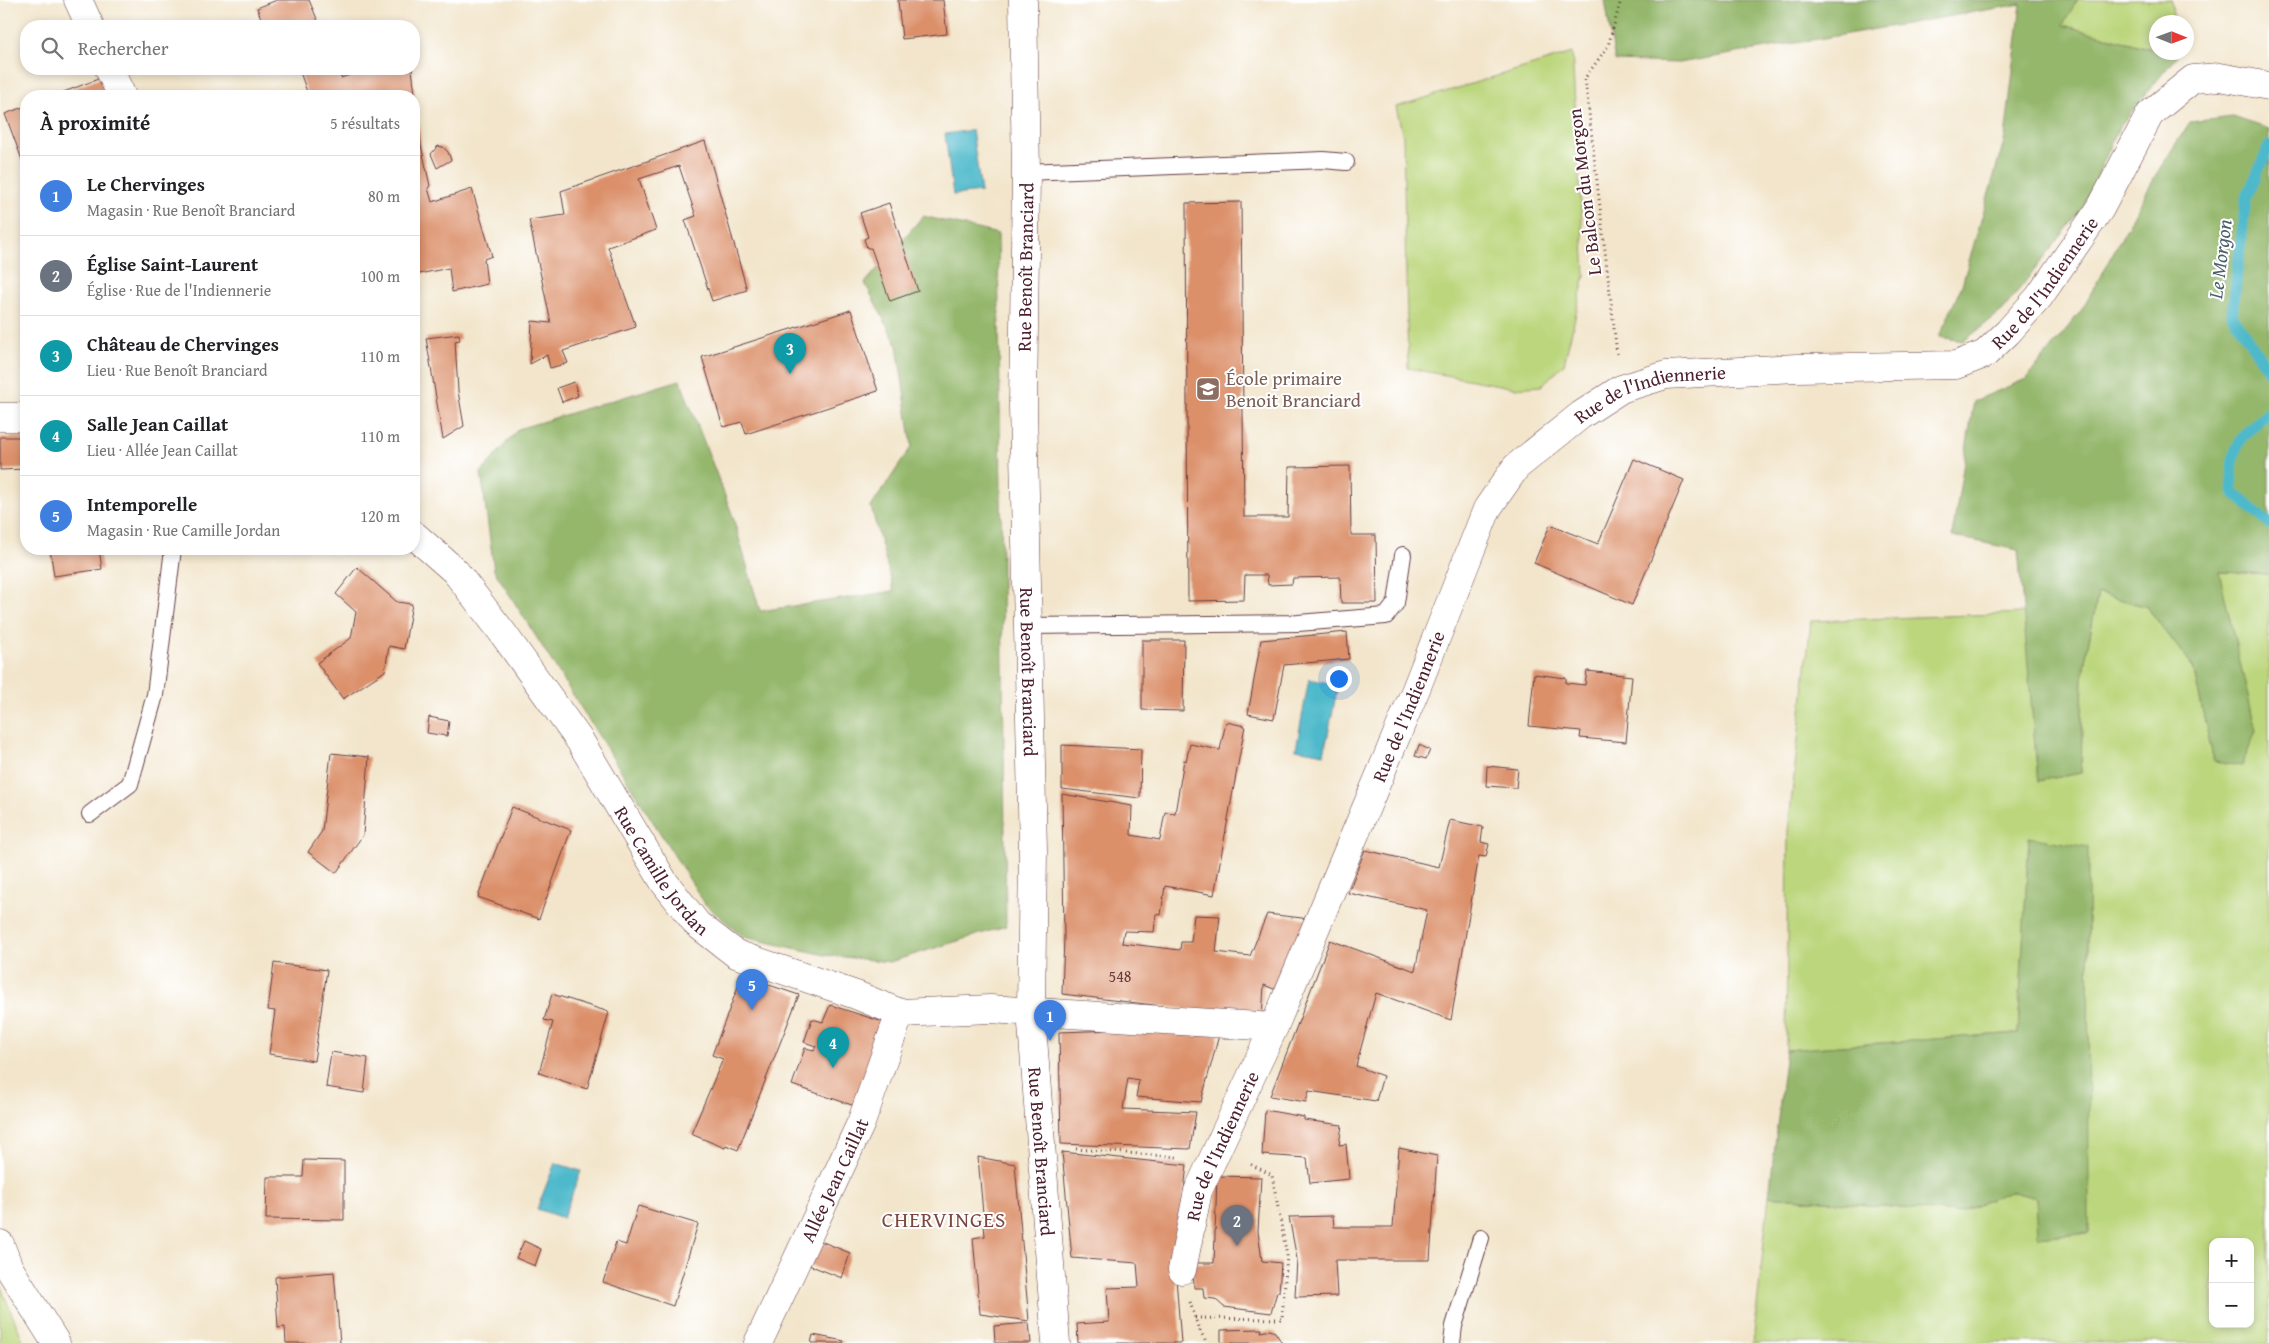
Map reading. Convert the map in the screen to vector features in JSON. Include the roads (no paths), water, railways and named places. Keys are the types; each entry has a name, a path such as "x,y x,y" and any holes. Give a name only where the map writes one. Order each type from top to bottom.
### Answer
{"street":[{"path":"78,0 87,20"},
{"name":"Rue Benoît Branciard","path":"1023,0 1026,172 1023,406 1026,626 1033,851 1031,1011 1056,1343"},
{"path":"113,75 119,90"},
{"name":"Rue de l'Indiennerie","path":"1182,1270 1198,1191 1274,1026 1416,688 1487,508 1516,467 1580,415 1621,389 1666,375 1798,368 1956,365 1985,354 2008,332 2050,281 2100,209 2150,114 2193,79 2220,77 2269,86"},
{"path":"0,417 20,417"},
{"name":"Rue Camille Jordan","path":"420,539 455,571 502,632 580,741 664,882 698,924 736,954 856,995 900,1013 990,1009 1031,1011"},
{"path":"1031,1011 1274,1026"},
{"name":"Allée Jean Caillat","path":"758,1343 861,1123 900,1013"},
{"path":"0,1244 10,1268 56,1343"}],"lane":[{"path":"1026,172 1323,160 1346,162"},
{"path":"90,814 130,784 155,695 172,555"},
{"path":"1026,626 1298,623 1386,616 1396,603 1403,555"},
{"path":"1452,1343 1454,1326 1481,1238"}],"water":[{"path":"972,130 981,192 953,195 945,134"},
{"path":"1309,679 1338,685 1324,754 1296,749"},
{"path":"555,1163 581,1171 563,1218 537,1209"}],"waterway":[{"name":"Le Morgon","path":"2269,146 2246,199 2232,315 2269,371"},
{"name":"Le Morgon","path":"2269,412 2249,430 2237,446 2234,454 2232,477 2233,492 2269,524"}],"place":[{"name":"Château de Chervinges","path":"790,374"},
{"name":"École primaire Benoit Branciard","path":"1208,389"},
{"name":"Intemporelle","path":"752,1010"},
{"name":"Le Chervinges","path":"1050,1041"},
{"name":"Salle Jean Caillat","path":"833,1068"},
{"name":"Église Saint-Laurent","path":"1237,1246"}],"district":[{"name":"CHERVINGES","path":"944,1220"}]}
